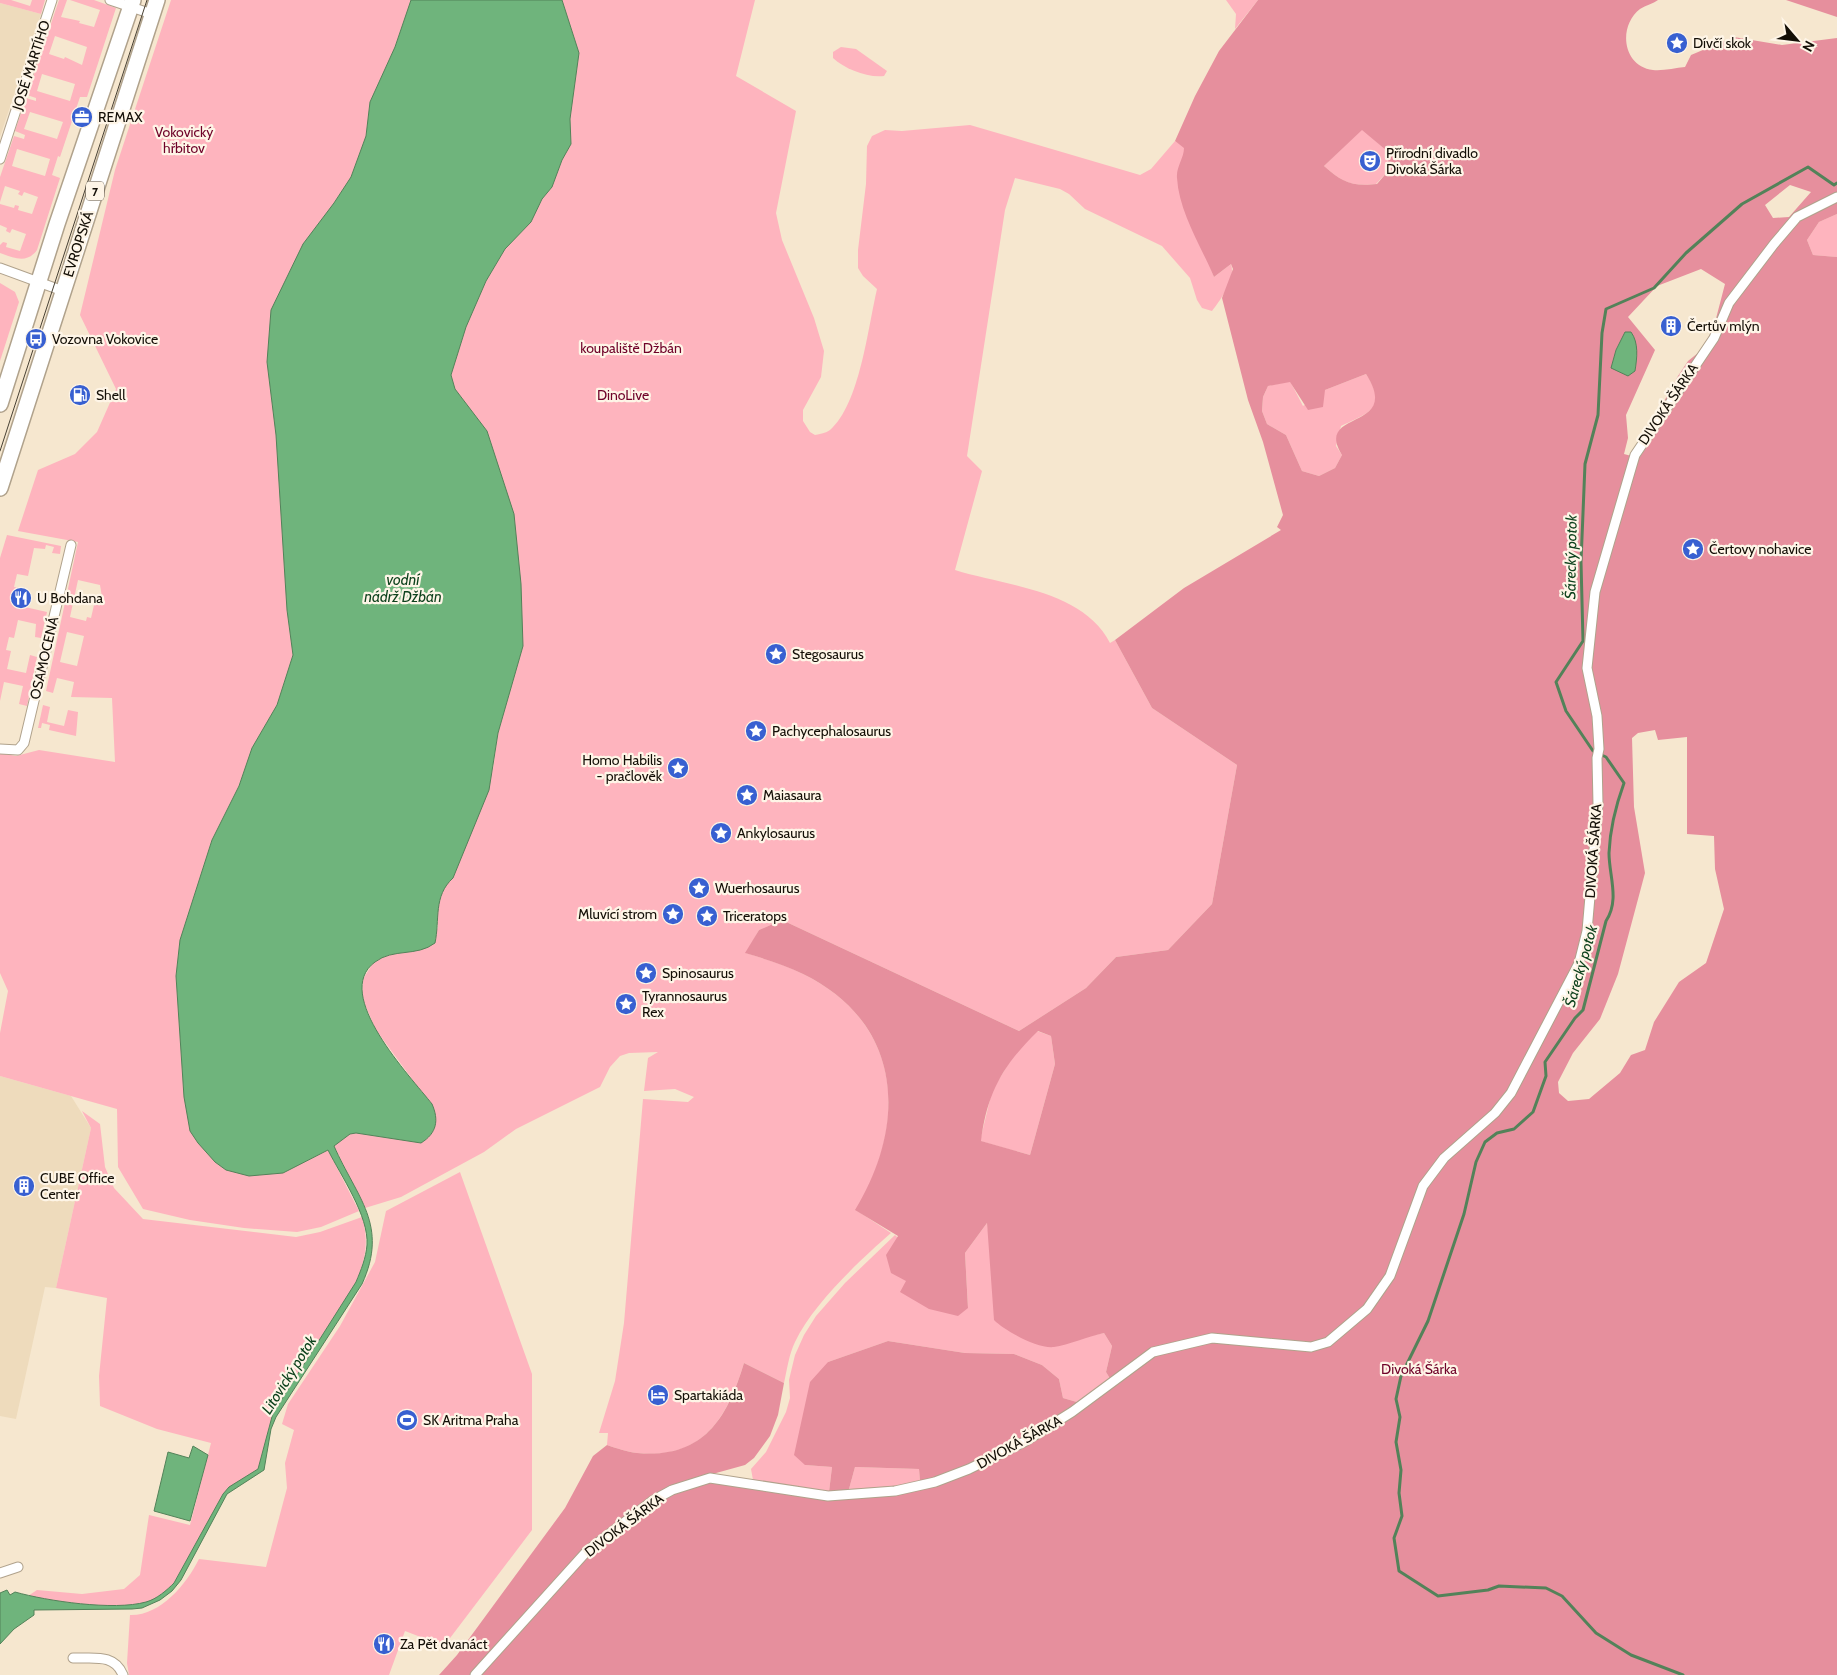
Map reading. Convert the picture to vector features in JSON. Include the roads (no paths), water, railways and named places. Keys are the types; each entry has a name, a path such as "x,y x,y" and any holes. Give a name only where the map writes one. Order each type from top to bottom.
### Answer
{"main road":[{"name":"EVROPSKÁ","path":"0,404 38,282 132,3"},
{"name":"EVROPSKÁ","path":"0,488 154,7"}],"street":[{"name":"JOSÉ MARTÍHO","path":"0,159 52,0"},
{"path":"110,0 154,7"},
{"name":"DIVOKÁ ŠÁRKA","path":"475,1675 555,1584 587,1551 652,1501 672,1490 710,1478 828,1496 895,1491 935,1482 969,1469 1024,1442 1072,1412 1154,1352 1212,1338 1311,1347 1328,1342 1366,1309 1390,1276 1423,1186 1444,1158 1496,1113 1511,1093 1578,963 1587,931 1598,804 1597,716 1587,668 1594,592 1635,455 1714,338 1729,302 1774,244 1797,218 1837,197"},
{"path":"0,268 63,291"},
{"name":"OSAMOCENÁ","path":"0,748 13,751 18,750 24,743 71,545"},
{"path":"0,1573 18,1567"},
{"path":"73,1658 108,1660 119,1666 123,1675"}],"water":[{"name":"vodní nádrž Džbán","path":"411,0 562,0 579,53 570,119 571,144 562,160 552,187 542,199 531,222 505,249 486,281 466,327 451,375 455,389 487,431 514,514 521,584 523,646 498,733 489,790 453,878 442,893 438,909 435,943 421,950 389,955 382,958 375,962 364,976 362,994 368,1014 393,1056 432,1104 436,1121 435,1126 430,1135 421,1143 356,1133 350,1134 334,1146 367,1212 371,1228 372,1245 369,1263 362,1284 276,1417 271,1429 264,1470 227,1494 181,1580 172,1591 160,1600 142,1608 34,1610 34,1615 14,1629 0,1644 0,1593 7,1590 10,1595 15,1592 44,1599 80,1604 132,1605 150,1601 162,1594 174,1583 223,1494 229,1487 258,1469 273,1413 356,1282 364,1259 367,1245 364,1222 353,1196 328,1150 283,1173 249,1176 226,1170 215,1162 190,1131 184,1097 176,976 180,940 212,840 239,786 252,748 277,705 293,655 287,610 276,435 267,362 271,310 303,244 351,177 366,136 370,102 395,47"},
{"path":"1625,332 1631,332 1634,336 1637,351 1635,371 1628,376 1611,368 1616,350"},
{"path":"193,1446 208,1455 190,1521 154,1511 168,1452 189,1458"}],"waterway":[{"name":"Šárecký potok","path":"1683,1675 1631,1655 1596,1633 1562,1596 1546,1588 1499,1586 1488,1590 1438,1596 1399,1571 1394,1538 1402,1516 1399,1493 1401,1470 1396,1442 1400,1417 1396,1399 1401,1376 1428,1321 1464,1214 1476,1162 1485,1142 1497,1133 1514,1129 1533,1112 1546,1076 1545,1062 1575,1018 1583,1010 1606,921 1612,905 1613,888 1609,853 1614,817 1624,783 1606,757 1593,751 1566,711 1556,682 1583,641 1581,562 1585,464 1598,415 1602,333 1606,309 1654,288 1686,253 1742,204 1808,167 1834,185 1837,183"}],"tram line":[{"path":"0,451 147,0"}],"place":[{"name":"Dívčí skok","path":"1677,43"},
{"name":"REMAX","path":"82,117"},
{"name":"Přírodní divadlo Divoká Šárka","path":"1370,161"},
{"name":"Čertův mlýn","path":"1671,326"},
{"name":"Vozovna Vokovice","path":"36,339"},
{"name":"Shell","path":"80,395"},
{"name":"Čertovy nohavice","path":"1693,549"},
{"name":"U Bohdana","path":"21,598"},
{"name":"Stegosaurus","path":"776,654"},
{"name":"Pachycephalosaurus","path":"756,731"},
{"name":"Homo Habilis - pračlověk","path":"678,768"},
{"name":"Maiasaura","path":"747,795"},
{"name":"Ankylosaurus","path":"721,833"},
{"name":"Wuerhosaurus","path":"699,888"},
{"name":"Mluvící strom","path":"673,914"},
{"name":"Triceratops","path":"707,916"},
{"name":"Spinosaurus","path":"646,973"},
{"name":"Tyrannosaurus Rex","path":"626,1004"},
{"name":"CUBE Office Center","path":"24,1186"},
{"name":"Spartakiáda","path":"658,1395"},
{"name":"SK Aritma Praha","path":"407,1420"},
{"name":"Za Pět dvanáct","path":"384,1644"}],"park label":[{"name":"Vokovický hřbitov","path":"184,140"},
{"name":"koupaliště Džbán","path":"631,348"},
{"name":"DinoLive","path":"623,395"},
{"name":"Divoká Šárka","path":"1419,1369"}],"water label":[{"name":"Litovický potok","path":"289,1375"}]}
